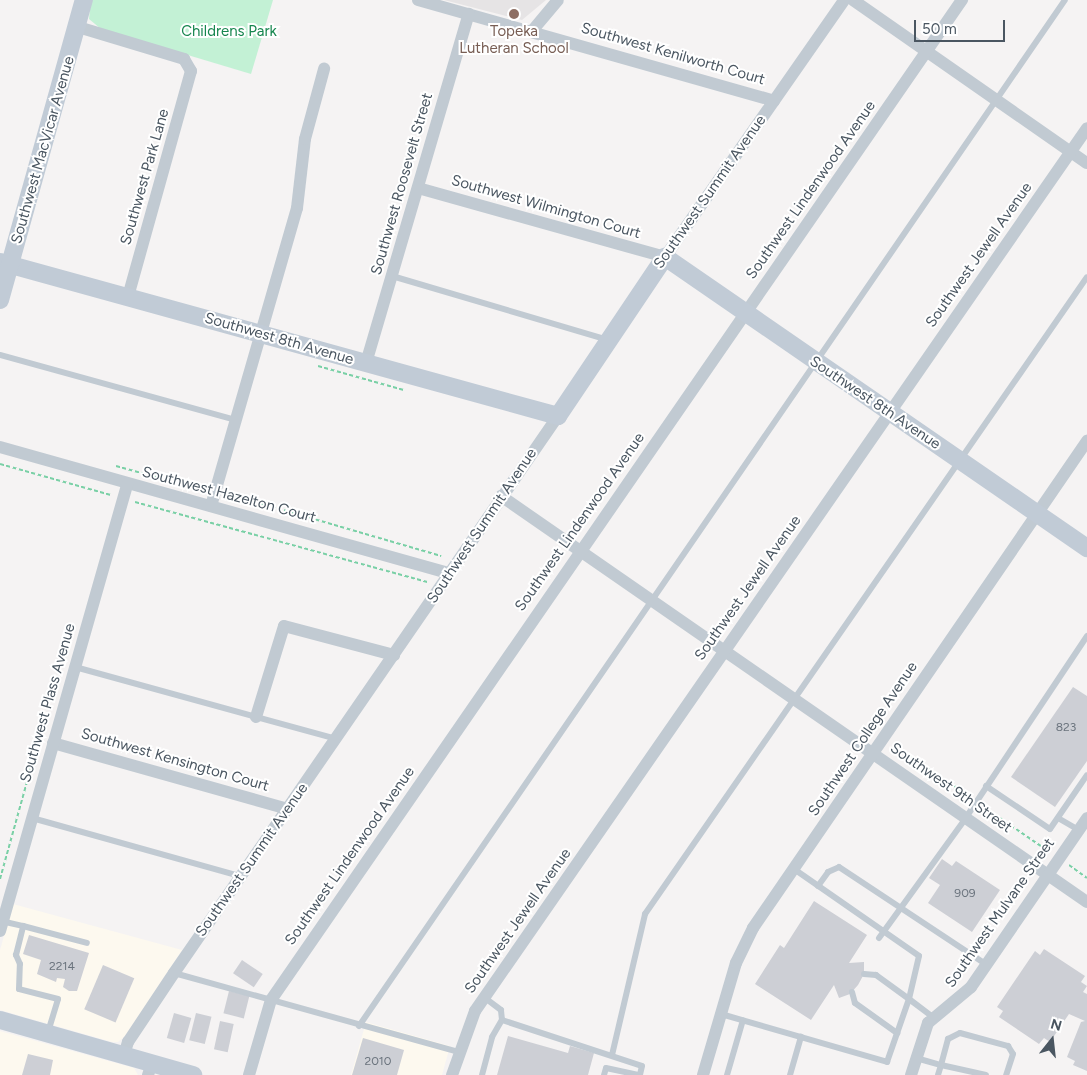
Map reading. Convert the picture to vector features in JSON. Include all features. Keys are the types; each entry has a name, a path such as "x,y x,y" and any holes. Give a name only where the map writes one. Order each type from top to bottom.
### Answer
{"street":[{"name":"Southwest MacVicar Avenue","path":"0,300 5,263 78,27 84,0"},
{"name":"Southwest Kenilworth Court","path":"418,0 443,3 469,14 774,101"},
{"path":"532,31 558,0"},
{"name":"Southwest Summit Avenue","path":"124,1055 128,1042 174,973 394,655 501,496 558,416 665,257 844,0"},
{"path":"854,0 1087,163"},
{"name":"Southwest Lindenwood Avenue","path":"249,1075 271,1000 962,0"},
{"name":"Southwest Roosevelt Street","path":"366,363 469,14"},
{"name":"Southwest Park Lane","path":"78,27 184,59 189,66 191,74 128,297"},
{"path":"211,506 263,334 297,208 305,139 324,69"},
{"name":"Southwest Jewell Avenue","path":"452,1075 458,1052 471,1020 484,997 1087,128"},
{"name":"Southwest Wilmington Court","path":"418,188 665,257"},
{"name":"Southwest 8th Avenue","path":"665,257 744,314 1087,548"},
{"name":"Southwest 8th Avenue","path":"5,263 558,416"},
{"name":"Southwest College Avenue","path":"704,1075 742,949 872,754 1087,441"},
{"name":"Southwest Hazelton Court","path":"0,447 449,573"},
{"name":"Southwest Plass Avenue","path":"1,924 127,484"},
{"name":"Southwest 9th Street","path":"501,496 650,602 796,700 1087,902"},
{"path":"256,718 284,626 394,655"},
{"name":"Southwest Kensington Court","path":"53,743 288,808"},
{"name":"Southwest Mulvane Street","path":"933,1017 955,1003 987,965 1087,818"},
{"path":"911,1075 933,1017"},
{"path":"0,1020 124,1055 150,1069 193,1075"}],"lane":[{"path":"359,1026 1065,0"},
{"path":"392,276 610,340"},
{"path":"612,1055 645,914 796,700 1087,277"},
{"path":"0,355 236,420"},
{"path":"879,938 976,801 1086,640"},
{"path":"75,667 336,739"},
{"path":"986,786 1050,829 1087,775"},
{"path":"32,818 241,876"},
{"path":"1058,818 1079,830"},
{"path":"818,886 828,872 839,867 902,906 987,965"},
{"path":"721,1014 887,1062 909,999 919,956 794,869"},
{"path":"1,924 23,926 87,943"},
{"path":"23,926 16,955 20,964 20,989 58,999 48,1033"},
{"path":"174,973 458,1052"},
{"path":"864,974 876,975 933,1017"},
{"path":"852,992 855,1004 897,1033"},
{"path":"482,1075 492,1037 502,1020 501,1010 484,997"},
{"path":"502,1020 642,1066 639,1075 606,1068 604,1075"},
{"path":"727,1075 743,1020"},
{"path":"938,1075 948,1039 960,1033 1008,1046 1013,1054 1006,1075"},
{"path":"790,1075 801,1037"},
{"path":"916,1058 986,1075"}],"path":[{"path":"0,464 427,582"},
{"path":"112,464 206,490 215,490 441,556"},
{"path":"900,749 1087,878"},
{"path":"0,879 31,766"}],"shaded area":[{"name":"Topeka Lutheran School","path":"444,0 546,0 522,20"},
{"path":"13,904 182,950 125,1036 118,1042 112,1042 0,1010 0,950"},
{"path":"366,1022 450,1046 442,1075 351,1075"},
{"path":"0,1031 134,1068 138,1075 0,1075"}],"green space":[{"name":"Childrens Park","path":"91,0 273,0 251,74 101,29 89,19"}],"building":[{"path":"1073,687 1087,696 1087,761 1055,807 1011,777"},
{"path":"942,859 952,866 956,861 1000,890 972,932 928,903 940,885 929,878"},
{"path":"814,901 867,935 849,963 864,962 864,974 858,985 850,994 839,998 834,985 811,1020 755,984 780,945 784,948"},
{"path":"29,935 89,953 77,991 69,991 63,987 65,979 57,978 56,982 37,974 41,960 23,954"},
{"path":"1044,949 1085,976 1081,982 1087,986 1083,992 1087,994 1087,1071 1073,1065 1075,1061 1067,1057 1081,1022 1085,1021 1069,1014 1050,1042 1044,1038 1039,1044 999,1017 1003,1011 997,1007 1035,951 1040,955"},
{"path":"242,960 263,974 254,987 233,973"},
{"path":"103,965 134,978 116,1022 84,1009"},
{"path":"229,991 249,996 244,1018 223,1013"},
{"path":"174,1013 191,1018 184,1043 167,1038"},
{"path":"196,1013 212,1017 205,1044 189,1040"},
{"path":"220,1021 234,1024 228,1052 214,1049"},
{"path":"508,1036 568,1053 570,1046 594,1053 588,1075 497,1075"},
{"path":"363,1038 404,1050 397,1075 352,1075"},
{"path":"28,1054 53,1060 50,1075 22,1075"}],"place":[{"name":"Topeka Lutheran School","path":"514,14"}]}
